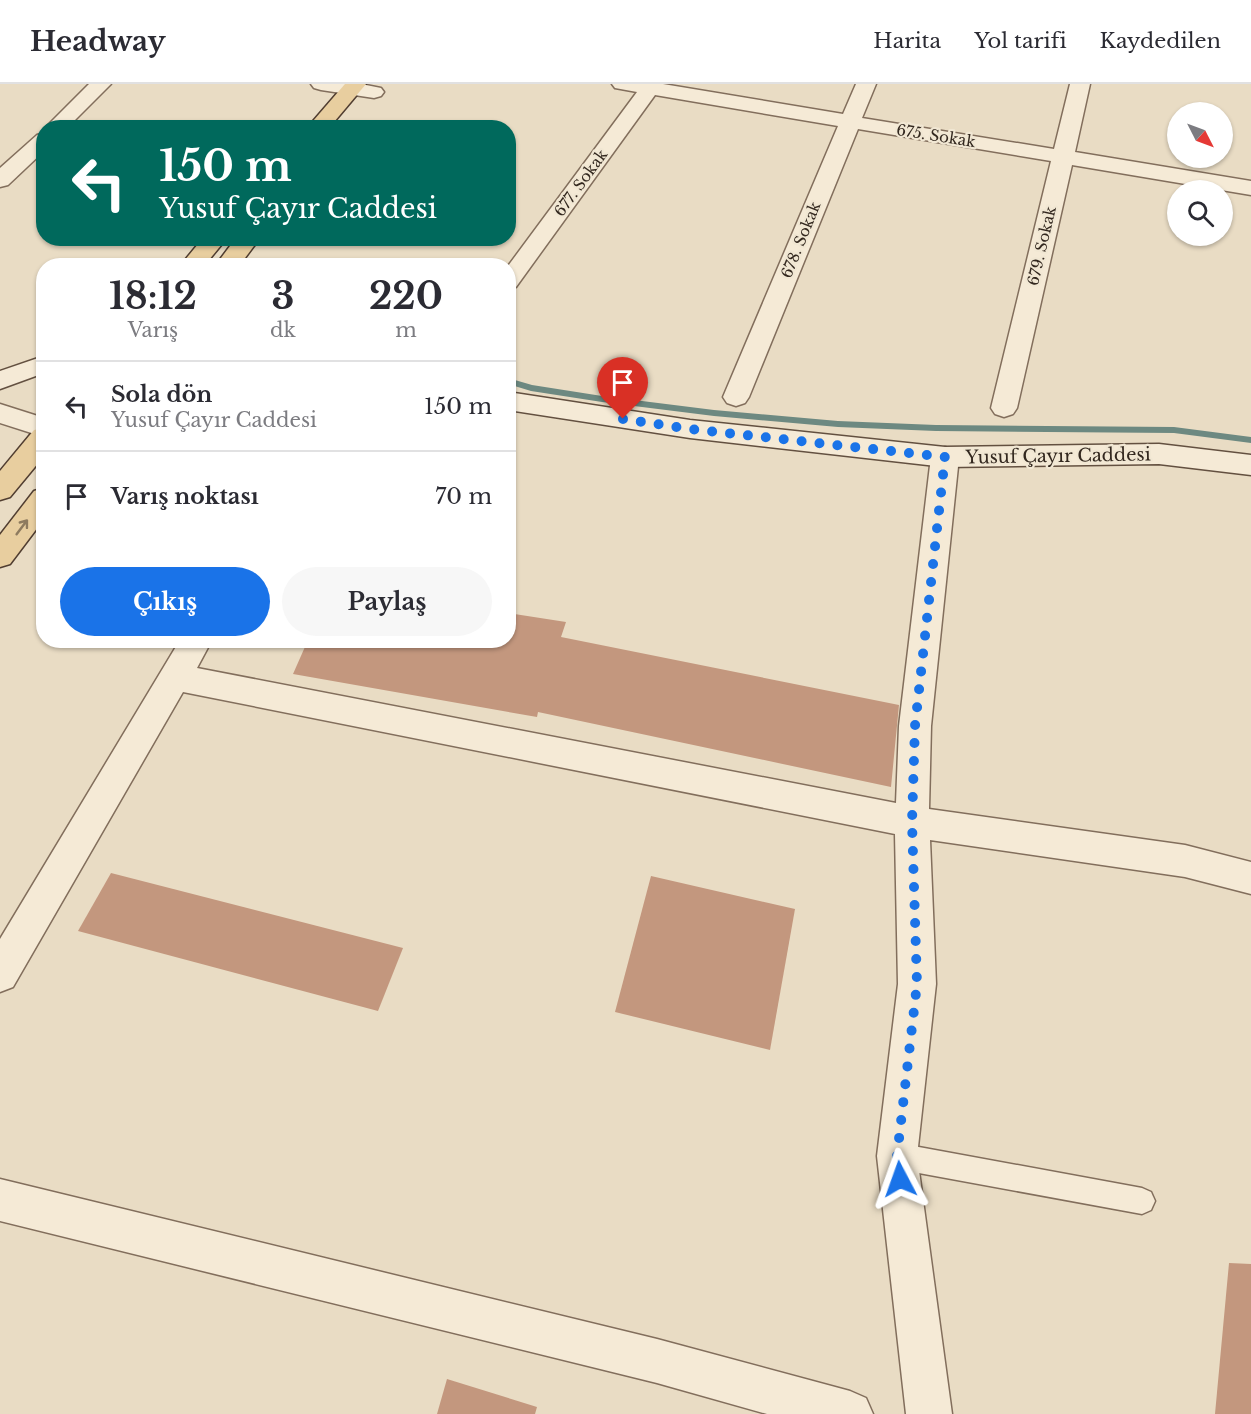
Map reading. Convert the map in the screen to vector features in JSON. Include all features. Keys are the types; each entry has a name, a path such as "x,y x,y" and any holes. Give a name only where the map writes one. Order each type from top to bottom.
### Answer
{"main road":[{"path":"327,120 366,87"},
{"path":"347,120 366,87"},
{"path":"198,258 209,246"},
{"path":"233,258 242,246"},
{"path":"0,490 36,447"},
{"path":"0,556 36,509"}],"street":[{"path":"63,120 101,84"},
{"path":"321,84 366,87"},
{"name":"675. Sokak","path":"622,84 651,86 849,122 1251,188"},
{"name":"678. Sokak","path":"736,397 866,84"},
{"name":"679. Sokak","path":"1004,408 1080,84"},
{"name":"677. Sokak","path":"516,271 651,86"},
{"path":"0,180 36,146"},
{"path":"0,380 36,367"},
{"name":"Yusuf Çayır Caddesi","path":"516,402 690,429 945,457 1159,454 1251,465"},
{"path":"0,413 36,425"},
{"path":"930,1414 897,1156 917,984 912,822 915,726 945,457"},
{"path":"0,974 192,648"},
{"path":"174,677 912,822 1185,861 1251,878"},
{"path":"0,1200 657,1361 850,1414"}],"lane":[{"path":"897,1156 1142,1201"}],"building":[{"path":"516,614 566,622 561,637 899,705 891,787 538,712 537,717 293,674 304,648 516,648"},
{"path":"111,873 403,948 378,1011 78,931"},
{"path":"651,876 795,909 770,1050 615,1012"},
{"path":"1229,1263 1251,1264 1251,1414 1215,1414"},
{"path":"447,1379 537,1407 535,1414 437,1414"}],"waterway":[{"path":"516,383 531,388 602,399 714,413 838,424 936,428 1174,430 1251,440"}],"route":[{"path":"623,419 690,429 945,457 915,726 912,822 917,984 897,1156 900,1179"}]}
